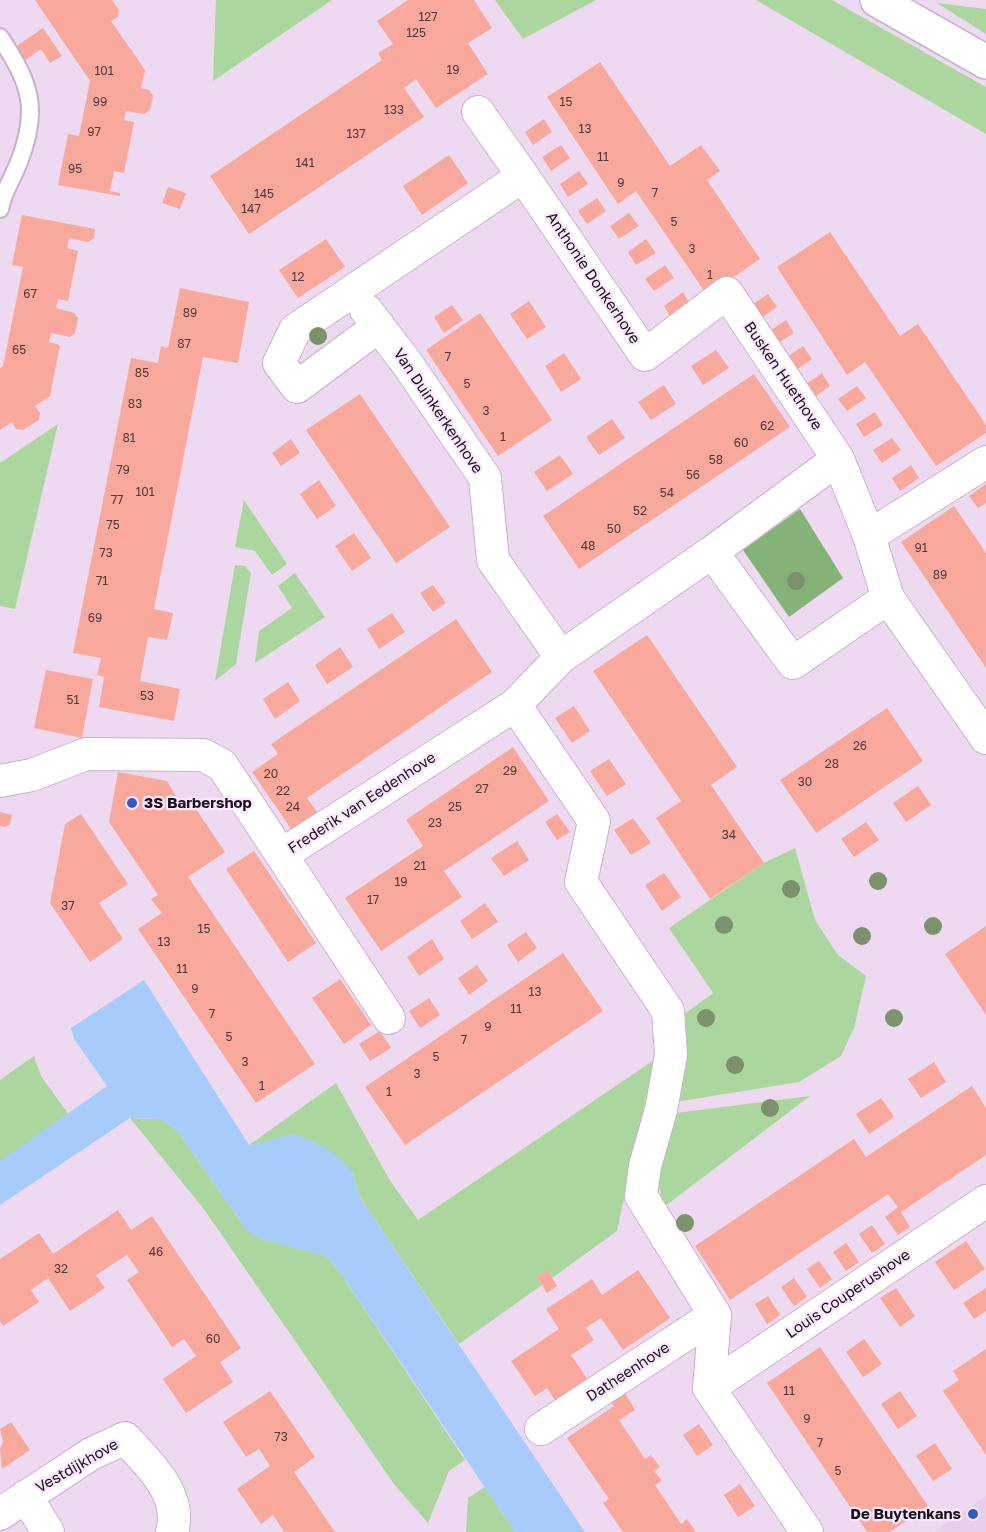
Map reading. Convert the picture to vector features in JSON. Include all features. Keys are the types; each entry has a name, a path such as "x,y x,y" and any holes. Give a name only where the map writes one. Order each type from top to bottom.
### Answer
{"main road":[{"path":"877,0 986,62"}],"street":[{"path":"379,326 297,387 279,363 295,330 523,176 478,112"},
{"name":"Anthonie Donkerhove","path":"523,176 645,355 727,294"},
{"name":"Van Duinkerkenhove","path":"352,290 485,478 493,560 561,657"},
{"name":"Busken Huethove","path":"727,294 838,459 869,536 888,598 986,738"},
{"path":"561,657 712,552 838,459"},
{"path":"869,536 986,462"},
{"path":"712,552 794,663 888,598"},
{"name":"Frederik van Eedenhove","path":"389,1018 283,854 515,705 561,657"},
{"path":"515,705 594,821 581,882 668,1011 671,1055 661,1110 645,1166 641,1196 715,1315 709,1388 807,1532"},
{"path":"0,781 32,775 86,754 203,755 222,765 283,854"},
{"name":"Louis Couperushove","path":"709,1388 986,1201"},
{"name":"Datheenhove","path":"541,1429 715,1315"},
{"name":"Vestdijkhove","path":"0,1514 91,1455 125,1438 167,1489 177,1516 172,1532"},
{"name":"Vestdijkhove","path":"26,1496 48,1532"}],"lane":[{"path":"0,37 14,58 31,96 30,127 19,161 1,200"}],"shaded area":[{"name":"De Buytenkans","path":"986,1496 986,1532 934,1532"}],"green space":[{"path":"216,0 332,0 213,81"},
{"path":"495,0 596,0 523,39"},
{"path":"756,0 832,0 986,87 986,134"},
{"path":"937,3 986,9 986,34"},
{"path":"58,424 15,609 0,606 0,463"},
{"path":"244,500 287,564 272,575 255,551 235,547"},
{"path":"800,509 843,578 789,617 743,550"},
{"path":"235,565 245,566 251,573 236,664 215,681"},
{"path":"295,573 325,617 255,663 259,631 292,608 278,586"},
{"path":"795,848 815,920 838,955 866,976 854,1028 841,1056 799,1082 669,1103 687,1038 683,1015 713,993 669,928 764,863"},
{"path":"34,1056 41,1076 69,1115 0,1161 0,1080"},
{"path":"654,1060 617,1231 552,1278 547,1271 537,1277 542,1285 459,1344 359,1196 353,1173 270,1141 249,1145 336,1083 389,1179 418,1220"},
{"path":"810,1096 664,1207 656,1173 668,1114"},
{"path":"130,1118 160,1119 177,1130 247,1231 326,1256 339,1271 465,1460 449,1471 428,1523 394,1484 203,1208"},
{"path":"485,1487 515,1532 466,1532 468,1498"}],"water":[{"path":"144,980 249,1145 294,1134 319,1144 339,1157 353,1173 359,1196 585,1532 515,1532 339,1271 326,1256 261,1239 247,1231 177,1130 160,1119 130,1118 0,1205 0,1161 107,1086 74,1039 71,1028"}],"building":[{"path":"35,0 112,0 119,10 118,17 111,21 145,70 141,88 149,90 153,96 150,110 144,114 126,111 124,120 134,122 124,173 114,171 110,191 120,193 120,196 58,185 68,134 79,136 90,81"},
{"path":"408,0 474,0 492,28 468,43 488,74 436,108 416,79 404,88 424,117 249,234 210,176 382,60 378,53 393,44 377,21"},
{"path":"43,28 62,56 50,63 41,49 24,61 15,47"},
{"path":"600,62 670,166 701,145 720,171 707,180 760,259 707,295 636,191 618,204 547,97"},
{"path":"544,119 552,132 533,145 525,132"},
{"path":"561,145 570,158 551,171 542,157"},
{"path":"449,155 468,183 422,215 403,186"},
{"path":"579,171 588,184 568,197 560,184"},
{"path":"168,187 186,193 180,209 162,203"},
{"path":"597,198 606,211 587,224 578,211"},
{"path":"629,213 639,226 619,239 610,226"},
{"path":"22,215 95,229 94,238 88,242 69,238 67,248 78,251 68,301 58,299 56,308 74,313 78,318 75,333 70,337 51,333 49,342 60,345 50,396 35,406 40,413 39,420 23,430 16,429 12,422 0,430 0,368 3,366 23,267 12,265"},
{"path":"830,232 900,336 918,324 986,425 986,433 936,466 865,362 847,375 777,267"},
{"path":"326,239 345,267 298,298 279,270"},
{"path":"646,239 656,253 636,265 628,252"},
{"path":"665,265 674,278 654,291 645,279"},
{"path":"180,288 249,302 238,363 203,357 154,609 173,613 167,640 148,637 140,681 180,689 174,721 99,707 104,677 97,675 101,658 73,653 131,358 158,363 161,346 168,348"},
{"path":"683,292 691,306 672,319 664,306"},
{"path":"768,294 777,307 758,320 749,307"},
{"path":"529,301 546,327 527,339 510,314"},
{"path":"452,305 463,320 444,333 434,317"},
{"path":"480,313 552,420 498,456 426,350"},
{"path":"786,320 794,333 775,345 767,333"},
{"path":"803,346 812,359 793,372 784,359"},
{"path":"716,350 729,368 703,385 691,366"},
{"path":"564,353 581,379 561,392 545,366"},
{"path":"822,373 830,386 812,399 803,386"},
{"path":"754,374 790,427 579,569 543,516"},
{"path":"664,385 676,404 651,420 638,402"},
{"path":"857,386 866,398 847,411 838,399"},
{"path":"360,394 450,527 396,563 306,430"},
{"path":"875,412 883,425 864,437 856,424"},
{"path":"612,419 625,438 599,455 586,437"},
{"path":"892,438 901,450 882,463 873,450"},
{"path":"291,439 300,453 281,466 272,453"},
{"path":"560,455 573,474 547,491 534,472"},
{"path":"911,465 919,478 900,491 892,478"},
{"path":"319,480 336,506 317,519 300,494"},
{"path":"986,484 986,503 978,508 969,496"},
{"path":"954,506 986,553 986,668 901,542"},
{"path":"354,533 371,558 352,571 335,546"},
{"path":"433,585 446,603 433,612 420,593"},
{"path":"392,613 405,632 379,649 367,629"},
{"path":"456,619 492,672 307,798 320,816 294,833 252,772 278,754 271,744"},
{"path":"647,635 737,767 711,785 764,863 710,899 656,818 681,801 593,671"},
{"path":"340,647 353,667 327,684 315,665"},
{"path":"46,670 93,679 82,738 34,728"},
{"path":"288,682 300,701 275,719 263,699"},
{"path":"574,706 590,731 572,743 555,718"},
{"path":"887,708 923,761 816,833 780,780"},
{"path":"513,747 549,801 444,871 462,897 381,951 345,898 423,846 406,820"},
{"path":"609,759 626,784 607,796 590,771"},
{"path":"118,772 167,781 182,806 190,800 225,852 188,877 315,1064 256,1103 138,929 162,913 151,899 158,895 109,822"},
{"path":"918,786 931,805 906,822 893,803"},
{"path":"0,812 12,815 10,824 5,827 0,826"},
{"path":"81,814 128,884 99,903 123,939 90,962 50,903 65,824"},
{"path":"557,814 570,832 557,840 545,822"},
{"path":"633,818 651,843 631,855 614,830"},
{"path":"866,822 879,840 854,857 841,839"},
{"path":"517,841 529,860 504,876 491,858"},
{"path":"254,851 316,943 288,962 226,869"},
{"path":"664,873 681,897 662,911 645,885"},
{"path":"485,903 498,922 472,939 460,921"},
{"path":"986,926 986,1015 945,954"},
{"path":"526,932 537,948 518,962 507,945"},
{"path":"432,939 444,959 419,976 407,957"},
{"path":"563,953 603,1011 405,1145 365,1087"},
{"path":"477,965 488,981 469,995 458,978"},
{"path":"340,979 371,1025 344,1044 312,998"},
{"path":"429,998 440,1015 420,1028 409,1011"},
{"path":"380,1031 391,1048 370,1061 359,1044"},
{"path":"934,1062 946,1082 921,1098 908,1079"},
{"path":"972,1086 986,1108 986,1155 901,1212 910,1227 898,1235 885,1217 898,1207 888,1194 730,1300 695,1246 854,1139 866,1157"},
{"path":"881,1098 894,1117 869,1134 856,1114"},
{"path":"118,1210 131,1230 152,1216 241,1348 220,1362 233,1382 186,1413 163,1379 196,1356 184,1339 172,1347 127,1280 139,1272 127,1255 96,1275 105,1288 70,1311 48,1278 31,1290 39,1302 3,1326 0,1321 0,1259 39,1233 53,1254"},
{"path":"872,1225 885,1244 872,1253 859,1234"},
{"path":"966,1241 985,1269 954,1290 935,1262"},
{"path":"846,1243 859,1262 846,1271 833,1252"},
{"path":"819,1261 832,1279 820,1288 807,1269"},
{"path":"547,1270 557,1286 547,1293 537,1277"},
{"path":"638,1270 670,1318 623,1350 601,1318 586,1328 594,1340 571,1355 590,1383 558,1405 547,1388 535,1396 511,1361 559,1329 546,1309 592,1279 602,1295"},
{"path":"794,1278 807,1297 794,1306 781,1287"},
{"path":"896,1288 915,1316 900,1327 880,1298"},
{"path":"986,1288 986,1311 974,1319 963,1303"},
{"path":"768,1296 780,1315 767,1324 755,1304"},
{"path":"864,1339 882,1364 863,1377 846,1352"},
{"path":"820,1347 928,1506 890,1532 867,1532 767,1383"},
{"path":"986,1349 986,1455 943,1391 959,1380 953,1371"},
{"path":"270,1391 315,1457 294,1472 335,1532 284,1532 273,1515 261,1524 237,1489 270,1466 259,1449 246,1457 223,1422"},
{"path":"900,1391 917,1416 898,1429 881,1404"},
{"path":"625,1393 635,1410 619,1420 645,1459 651,1455 660,1467 654,1471 662,1481 655,1485 681,1524 687,1519 696,1532 623,1532 603,1503 609,1499 567,1438 614,1406 611,1403"},
{"path":"11,1422 30,1450 2,1469 0,1449 3,1442 0,1429"},
{"path":"699,1424 713,1445 697,1456 683,1435"},
{"path":"935,1443 952,1469 933,1481 916,1456"},
{"path":"740,1484 755,1506 738,1517 724,1495"}],"place":[{"name":"3S Barbershop","path":"132,803"},
{"name":"De Buytenkans","path":"973,1514"}]}
